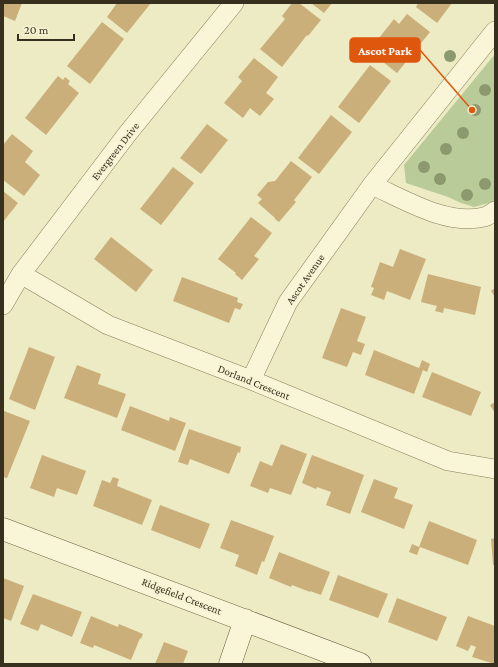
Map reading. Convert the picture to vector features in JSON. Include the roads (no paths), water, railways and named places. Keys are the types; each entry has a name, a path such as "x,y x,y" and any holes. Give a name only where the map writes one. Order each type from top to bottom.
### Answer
{"street":[{"name":"Evergreen Drive","path":"3,304 21,274 128,133 234,3"},
{"name":"Ascot Avenue","path":"251,380 288,302 372,185 495,31"},
{"path":"372,185 435,214 458,219 485,217 495,211"},
{"name":"Dorland Crescent","path":"21,274 108,325 251,380 448,461 495,469"},
{"name":"Ridgefield Crescent","path":"3,529 360,664"},
{"path":"230,664 245,620"}],"place":[{"name":"Ascot Park","path":"472,110"}]}
